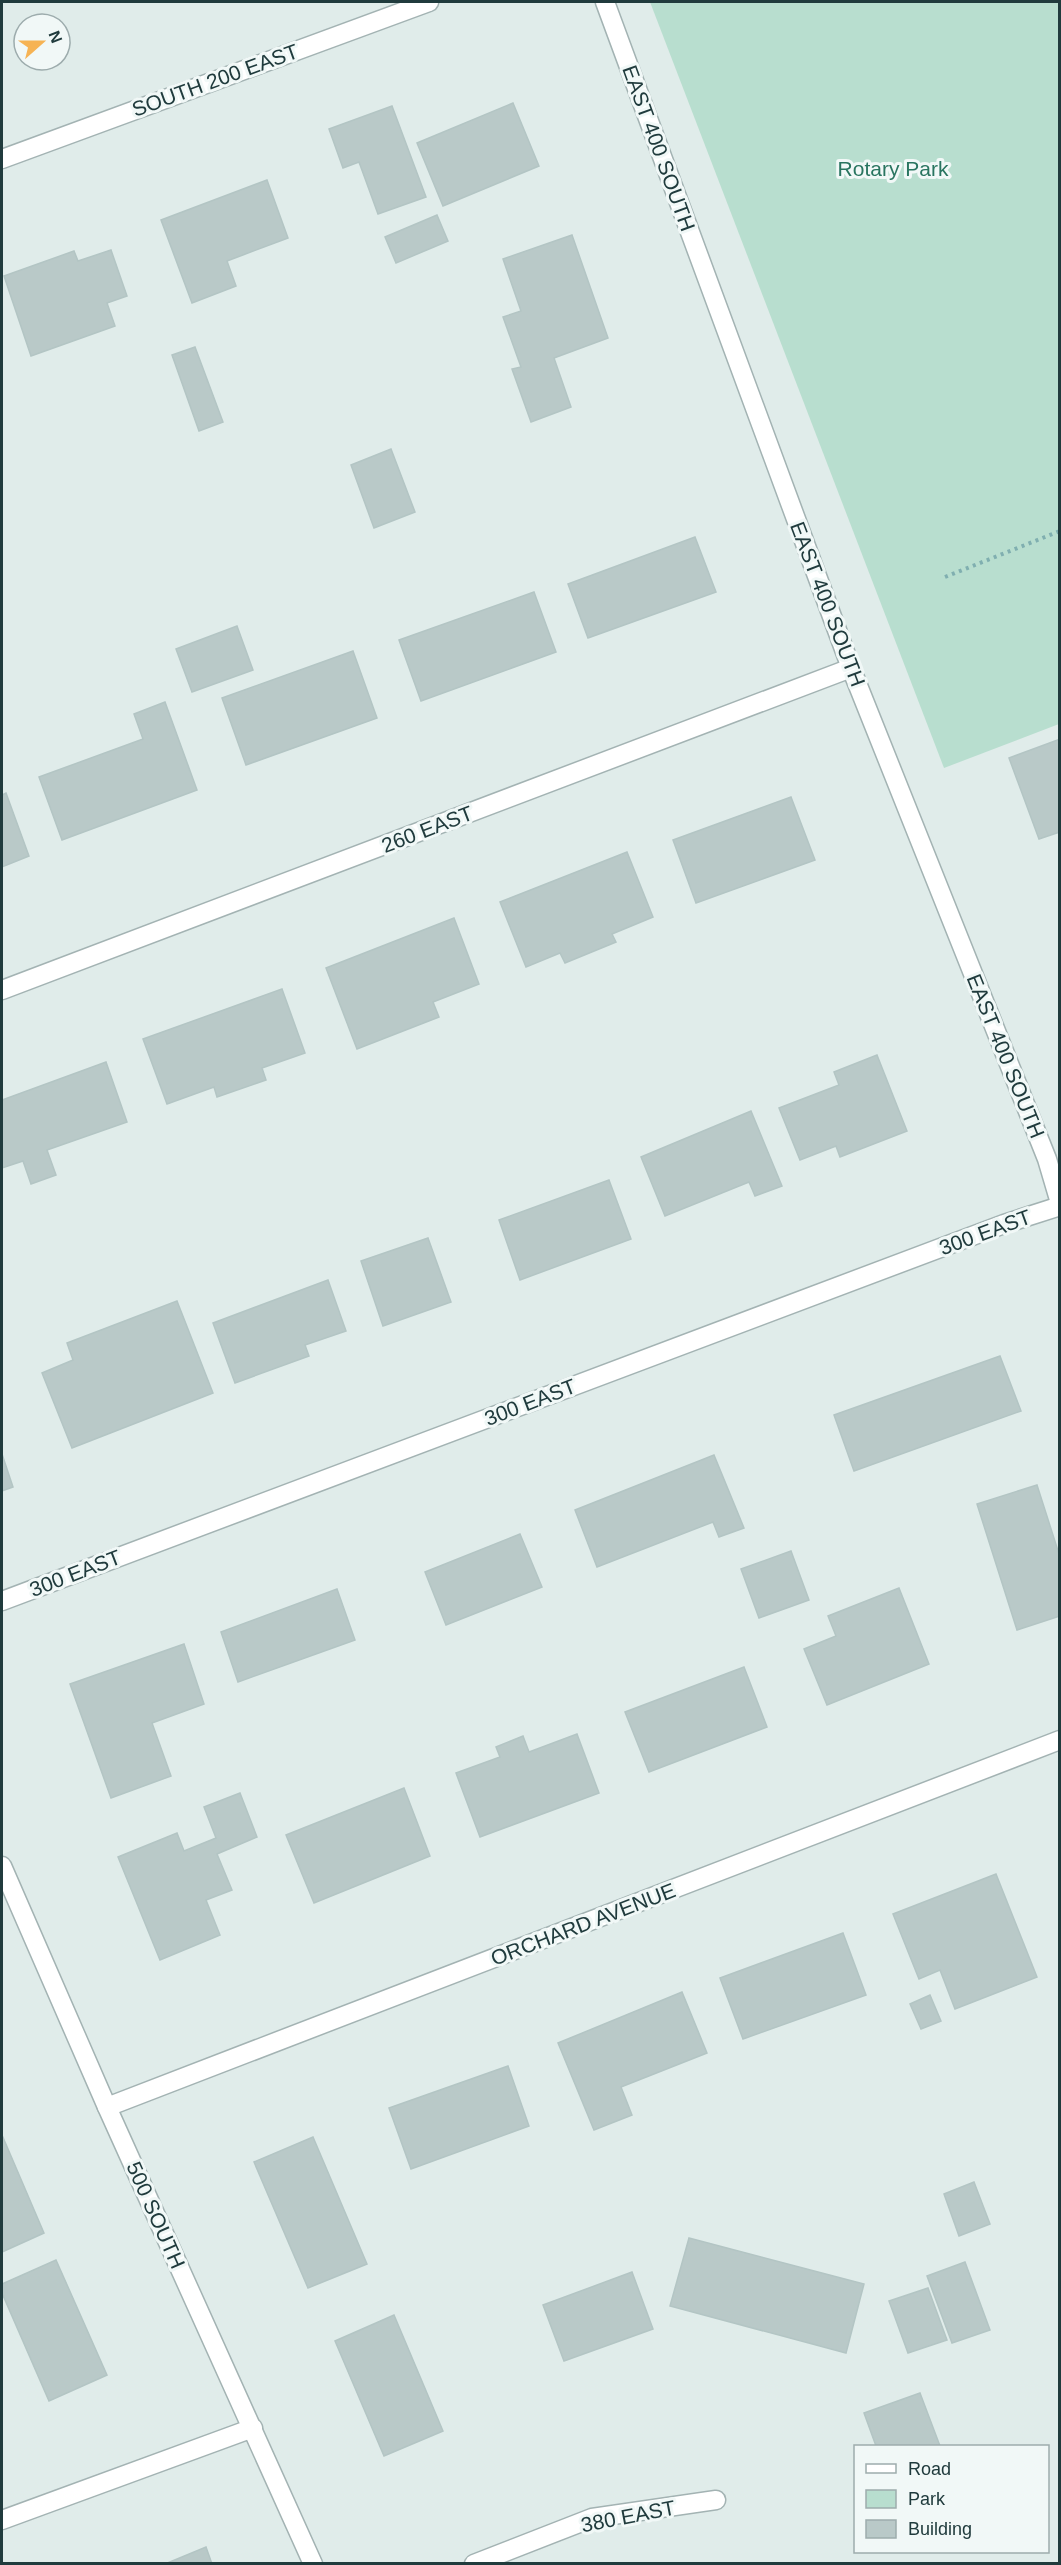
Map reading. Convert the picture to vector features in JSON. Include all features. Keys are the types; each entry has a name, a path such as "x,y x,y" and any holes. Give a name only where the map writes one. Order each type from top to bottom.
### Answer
{"street":[{"name":"SOUTH 200 EAST","path":"2,159 429,2"},
{"name":"EAST 400 SOUTH","path":"605,2 852,668 1047,1159 1059,1205"},
{"name":"260 EAST","path":"2,990 852,668"},
{"name":"300 EAST","path":"2,1601 981,1232 1059,1205"},
{"name":"ORCHARD AVENUE","path":"107,2107 1059,1740"},
{"name":"500 SOUTH","path":"2,1866 9,1897 107,2107 313,2564"},
{"path":"2,2520 253,2428"},
{"name":"380 EAST","path":"474,2564 592,2518 716,2500"}],"path":[{"path":"945,577 1059,531"}],"green space":[{"name":"Rotary Park","path":"650,2 1059,2 1059,724 944,768"}],"building":[{"path":"513,103 539,166 443,206 417,143"},
{"path":"392,106 426,197 378,214 359,162 343,168 329,129"},
{"path":"267,180 288,238 227,261 236,286 192,303 161,220"},
{"path":"437,215 448,241 396,263 385,237"},
{"path":"572,235 608,338 554,358 571,407 531,422 512,369 521,367 503,317 521,311 503,259"},
{"path":"111,250 127,296 107,303 115,326 31,356 4,276 74,251 78,261"},
{"path":"195,347 223,422 199,431 172,355"},
{"path":"391,449 415,512 374,528 351,465"},
{"path":"695,537 716,592 588,638 568,584"},
{"path":"534,592 556,652 421,701 399,640"},
{"path":"237,626 253,670 192,692 176,649"},
{"path":"353,651 377,718 246,765 222,698"},
{"path":"165,702 197,790 62,840 39,777 143,739 134,714"},
{"path":"1060,739 1060,832 1039,839 1009,758"},
{"path":"6,793 29,856 2,867 2,795"},
{"path":"791,797 815,860 696,903 673,840"},
{"path":"627,852 653,917 612,934 616,942 565,963 560,953 526,967 500,902"},
{"path":"454,918 479,984 433,1002 439,1017 357,1049 326,968"},
{"path":"282,989 305,1053 262,1068 266,1080 217,1097 214,1087 167,1104 143,1039"},
{"path":"877,1055 907,1131 840,1157 836,1146 800,1160 779,1108 839,1085 834,1072"},
{"path":"106,1062 127,1122 47,1150 56,1175 31,1184 23,1161 2,1168 2,1100"},
{"path":"751,1111 782,1186 755,1196 749,1182 665,1216 641,1157"},
{"path":"609,1180 631,1239 520,1280 499,1220"},
{"path":"428,1238 451,1302 383,1326 361,1261"},
{"path":"328,1280 346,1331 305,1345 309,1356 235,1383 213,1323"},
{"path":"177,1301 213,1393 72,1448 42,1373 73,1360 67,1343"},
{"path":"1000,1356 1021,1411 854,1471 834,1415"},
{"path":"2,1454 13,1487 2,1491"},
{"path":"714,1455 744,1528 719,1537 713,1522 597,1567 575,1510"},
{"path":"1037,1485 1060,1557 1060,1616 1017,1630 977,1504"},
{"path":"520,1534 542,1587 446,1625 425,1572"},
{"path":"791,1551 809,1600 759,1618 741,1569"},
{"path":"899,1588 929,1664 827,1705 804,1649 836,1636 828,1616"},
{"path":"337,1589 355,1640 238,1682 221,1632"},
{"path":"184,1644 204,1704 152,1723 171,1776 111,1798 70,1684"},
{"path":"744,1667 767,1727 649,1772 625,1712"},
{"path":"577,1734 599,1793 480,1837 456,1773 500,1757 496,1747 523,1736 529,1752"},
{"path":"404,1788 430,1856 314,1903 286,1835"},
{"path":"240,1793 257,1837 217,1854 232,1890 206,1900 220,1935 160,1960 118,1857 177,1833 184,1851 216,1838 204,1807"},
{"path":"996,1874 1037,1977 955,2009 940,1970 919,1979 893,1914"},
{"path":"843,1933 866,1995 743,2039 720,1978"},
{"path":"682,1992 707,2053 621,2087 632,2115 594,2130 558,2043"},
{"path":"930,1995 941,2021 921,2029 910,2004"},
{"path":"508,2066 529,2126 411,2169 389,2108"},
{"path":"2,2135 44,2233 2,2252"},
{"path":"313,2137 367,2264 308,2288 254,2162"},
{"path":"974,2182 990,2224 959,2236 944,2194"},
{"path":"689,2238 864,2284 846,2353 670,2306"},
{"path":"56,2260 107,2375 49,2401 2,2293 2,2284"},
{"path":"965,2262 990,2330 952,2343 927,2276"},
{"path":"632,2272 653,2329 564,2361 543,2305"},
{"path":"928,2288 947,2340 908,2353 889,2301"},
{"path":"394,2315 443,2431 384,2456 335,2341"},
{"path":"920,2393 940,2445 876,2445 864,2413"},
{"path":"206,2547 212,2564 165,2564"}]}
